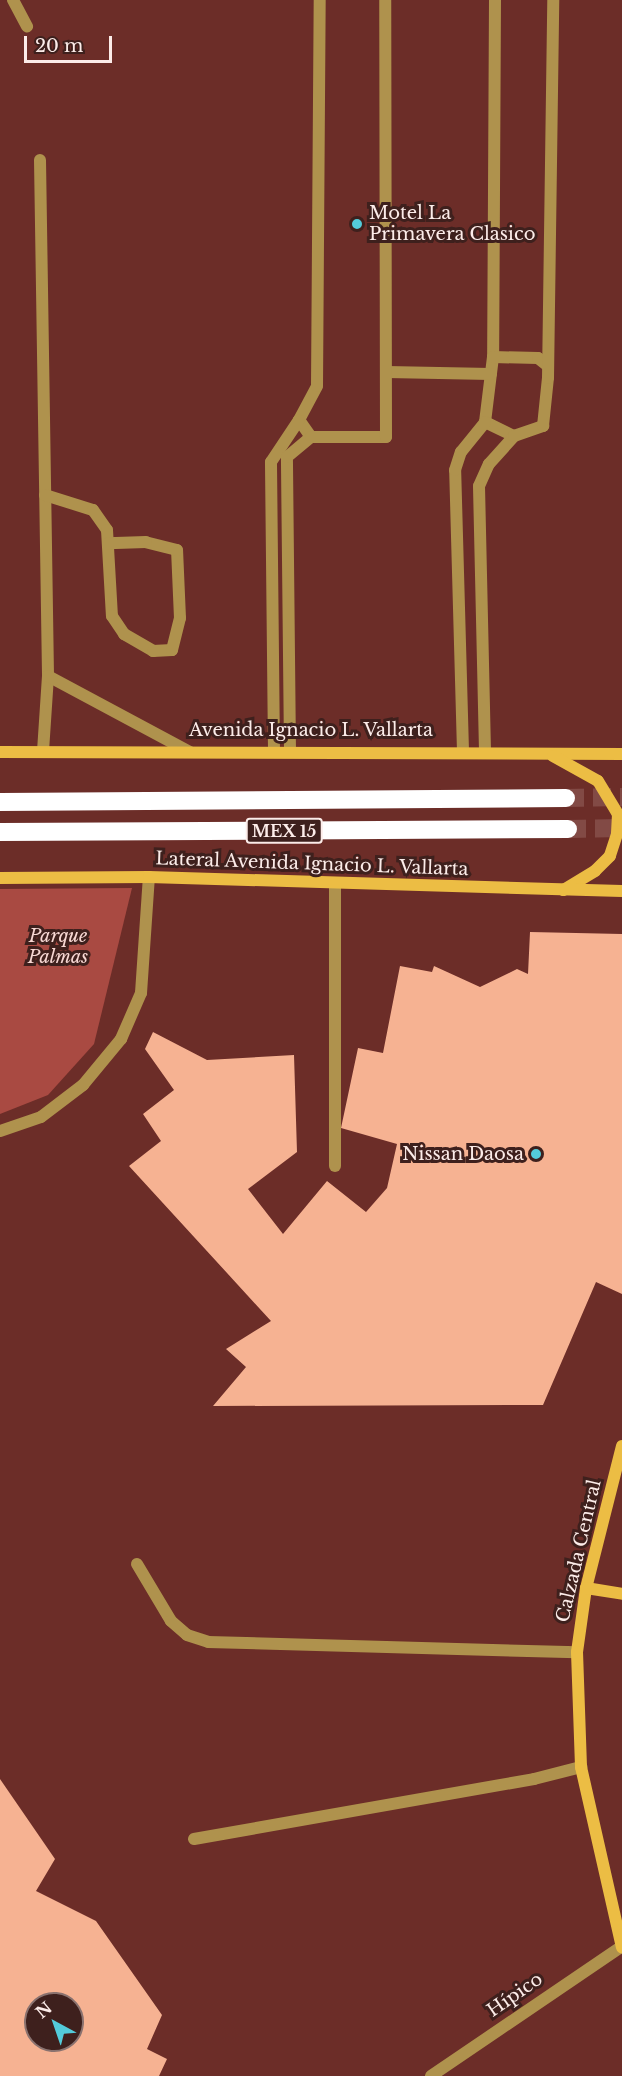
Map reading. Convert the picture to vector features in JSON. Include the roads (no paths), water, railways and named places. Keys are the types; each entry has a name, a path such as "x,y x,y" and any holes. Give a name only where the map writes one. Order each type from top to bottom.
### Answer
{"highway":[{"name":"MEX 15","path":"0,802 566,798"},
{"name":"MEX 15","path":"0,832 568,829"}],"street":[{"path":"14,0 27,26"},
{"path":"274,751 271,462 317,387 320,0"},
{"path":"290,751 287,457 311,437 386,437 385,0"},
{"path":"463,751 455,470 466,444 485,422 493,357 495,0"},
{"path":"485,751 479,486 489,464 514,436 543,426 548,366 553,0"},
{"path":"40,160 48,676 43,752"},
{"path":"493,357 538,358 548,366"},
{"path":"387,372 491,374"},
{"path":"298,420 311,437"},
{"path":"485,422 514,436"},
{"path":"45,495 93,510 107,530 112,616 124,634 153,651 172,650 180,618 177,550 146,542 108,543"},
{"path":"48,676 190,752"},
{"name":"Avenida Ignacio L. Vallarta","path":"0,752 485,751 622,754"},
{"path":"548,754 582,769 598,781 618,814 618,834 610,856 595,872 562,891"},
{"path":"0,1131 41,1117 83,1085 121,1040 141,993 149,877"},
{"name":"Lateral Avenida Ignacio L. Vallarta","path":"0,878 149,877 622,891"},
{"path":"335,883 335,1166"},
{"name":"Calzada Central","path":"622,1446 586,1588 577,1652 581,1767 622,1946"},
{"path":"137,1564 171,1621 187,1635 208,1642 577,1652"},
{"path":"586,1588 622,1594"},
{"path":"194,1839 534,1779 581,1767"},
{"name":"Hípico","path":"430,2076 622,1946"}],"tunnel":[{"path":"566,798 622,797"},
{"path":"568,829 622,828"}],"place":[{"name":"Motel La Primavera Clasico","path":"357,224"},
{"name":"Nissan Daosa","path":"536,1154"}],"park label":[{"name":"Parque Palmas","path":"58,947"}]}
